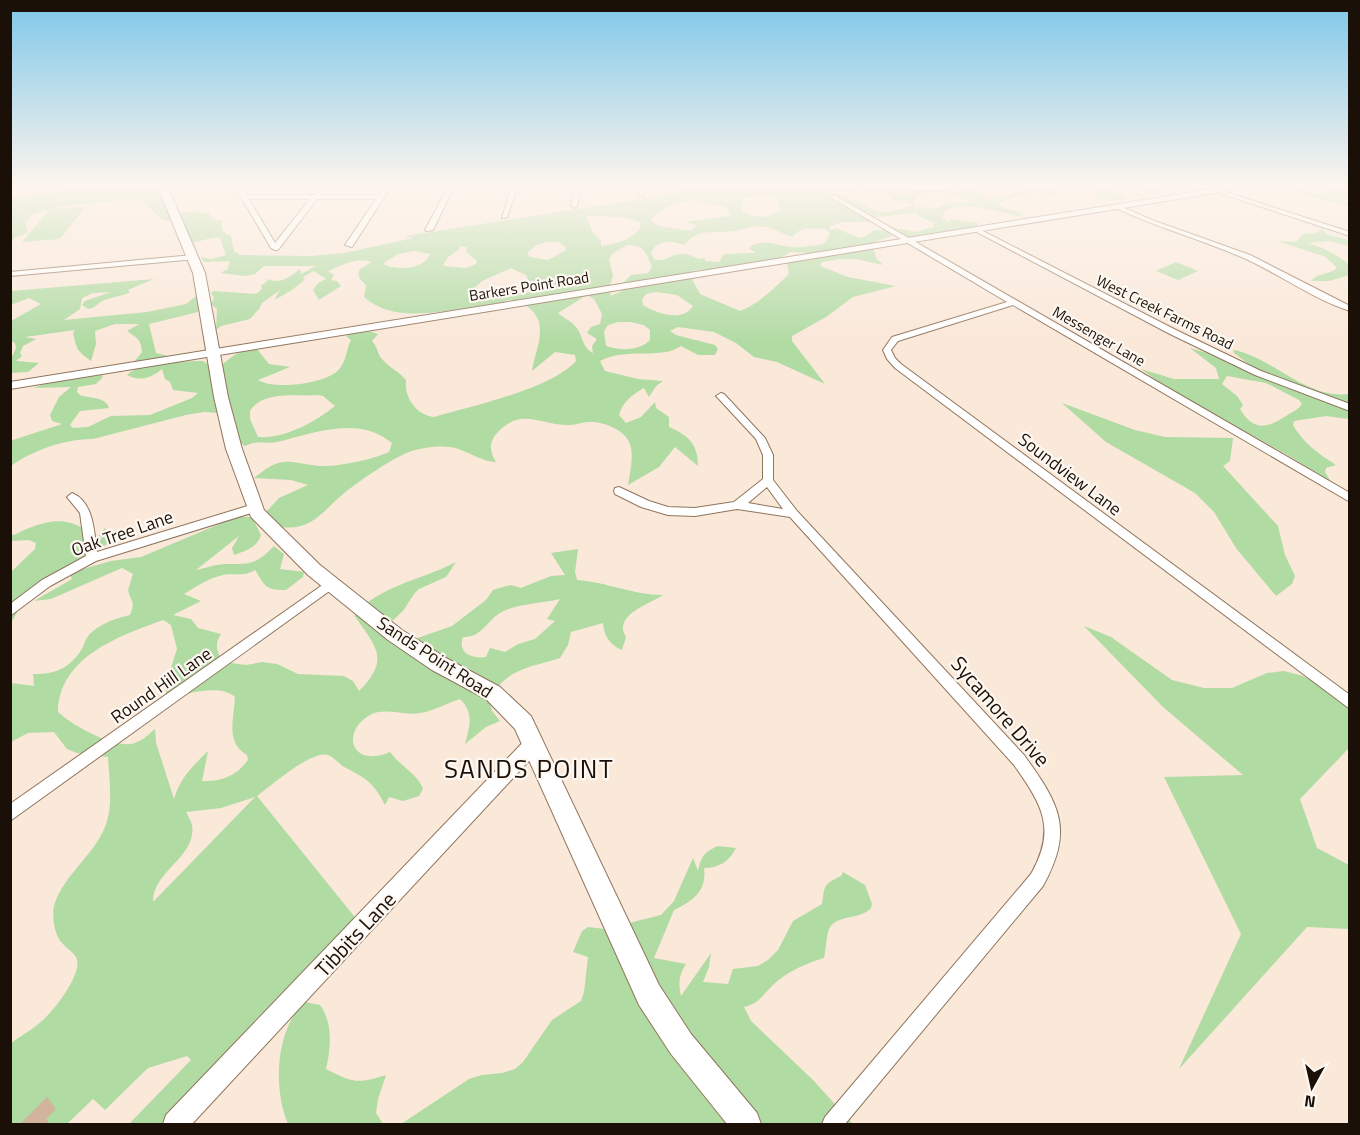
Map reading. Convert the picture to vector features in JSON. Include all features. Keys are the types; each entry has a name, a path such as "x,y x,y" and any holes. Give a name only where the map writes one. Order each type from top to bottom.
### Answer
{"main road":[{"name":"Sands Point Road","path":"184,238 200,277 213,353 234,449 254,508 268,527 331,584 395,635 439,664 493,693 523,723 636,972 681,1044 746,1125"}],"street":[{"path":"269,238 275,248 283,238"},
{"path":"350,245 355,238"},
{"name":"Messenger Lane","path":"906,238 1350,498"},
{"name":"Barkers Point Road","path":"10,386 922,238"},
{"name":"West Creek Farms Road","path":"992,238 1173,332 1258,373 1350,408"},
{"path":"1192,238 1247,258 1316,295 1350,309"},
{"path":"138,262 167,255 179,249 189,250"},
{"path":"10,274 138,262 189,250"},
{"name":"Soundview Lane","path":"1014,302 904,336 889,344 888,355 898,366 1350,703"},
{"path":"721,396 765,446 769,464 768,480 737,504"},
{"name":"Sycamore Drive","path":"768,480 793,514 1019,760 1041,790 1052,814 1054,831 1053,851 1037,880 832,1125"},
{"path":"619,491 645,504 668,511 695,512 737,504 793,514"},
{"path":"72,497 85,512 92,558"},
{"name":"Oak Tree Lane","path":"10,611 40,586 92,558 254,508"},
{"name":"Round Hill Lane","path":"10,814 331,584"},
{"name":"Tibbits Lane","path":"175,1125 534,743"}],"green space":[{"path":"25,238 61,238 60,239 22,242"},
{"path":"188,238 231,238 234,251 240,255 311,256 344,253 413,238 598,238 601,246 629,238 692,238 684,245 674,242 660,243 651,254 655,260 683,254 704,258 706,261 719,262 724,254 756,253 749,248 759,243 795,247 825,243 828,238 886,238 855,249 874,249 876,258 883,265 856,259 840,259 822,262 820,266 848,277 896,286 853,297 826,317 792,336 792,341 825,384 777,362 754,357 736,343 714,332 678,327 670,331 676,335 715,345 718,349 715,355 698,355 681,346 664,352 621,355 600,361 605,371 638,379 663,381 656,386 649,397 644,388 632,396 619,415 626,423 641,417 655,402 656,408 669,417 669,427 682,433 691,441 698,458 698,466 675,447 659,467 628,485 631,448 627,439 618,430 594,422 559,425 523,419 506,425 492,440 492,455 496,462 449,447 418,450 396,458 366,477 308,523 281,527 266,512 279,498 308,485 291,480 254,478 278,463 291,462 319,466 373,458 389,452 392,443 365,430 350,428 321,431 277,442 245,446 239,442 220,367 237,354 257,349 269,364 290,367 258,380 275,385 308,383 328,377 339,369 344,362 351,340 346,336 354,333 374,332 378,334 372,341 379,355 406,380 407,393 412,404 422,413 434,417 489,402 549,380 576,361 575,355 555,352 532,371 539,341 539,322 532,310 515,300 480,309 426,313 404,313 373,304 364,297 366,285 358,274 360,269 372,262 360,260 328,271 334,275 331,280 337,281 341,286 319,300 313,290 318,283 326,279 314,271 303,277 305,279 287,293 274,300 280,290 262,303 250,319 221,326 216,330 217,309 211,304 214,298 211,293 213,291 256,294 269,279 281,280 300,269 301,274 316,266 264,266 255,274 246,276 220,273 228,269 230,261 204,262 201,257 211,259 226,255 220,238 190,242","holes":["546,242 558,242 566,250 548,260 530,257 527,253 535,246","627,245 633,245 641,248 652,267 648,273 631,275 622,284 636,284 611,296 609,289 613,275 609,260 612,254","459,246 467,247 466,252 477,261 476,264 466,268 443,266 448,257 460,249","414,251 430,254 417,266 397,268 384,263 398,254","790,252 811,253 809,256 787,263 789,274 772,290 740,311 700,294 690,275 694,270 730,268 770,261","511,268 526,275 532,290 519,295 472,290 482,281","656,292 677,295 693,306 682,314 669,315 643,305 642,300 646,294","587,295 594,299 602,314 600,324 591,327 587,333 597,339 592,346 593,353 586,347 577,328 558,313","630,322 644,325 650,330 650,340 635,348 617,349 606,346 604,331 608,325","323,396 335,406 299,428 279,435 258,437 250,419 250,411 256,404 272,397"]},
{"path":"1300,238 1349,240 1349,246 1330,241 1308,243 1335,254 1349,264 1349,275 1329,281 1311,281 1337,268 1326,257 1277,241 1296,242"},
{"path":"1176,262 1198,271 1178,280 1156,271"},
{"path":"154,279 128,290 130,292 127,294 104,300 90,309 82,305 85,301 111,292 93,293 82,298 80,309 64,320 147,312 186,304 196,296 201,307 198,312 149,324 156,353 172,357 134,362 142,352 141,344 127,331 139,324 115,324 95,331 96,344 91,361 78,349 73,333 75,330 25,337 36,339 23,346 20,353 22,356 16,361 39,363 28,372 11,373 11,359 16,348 15,343 11,341 11,321 41,304 29,298 11,305 11,291"},
{"path":"1190,348 1251,366 1233,352 1234,350 1249,354 1318,390 1333,394 1349,394 1349,419 1326,416 1294,421 1293,425 1307,443 1336,465 1326,468 1325,472 1331,482 1286,454 1170,390 1141,369 1174,379 1219,379 1216,368","holes":["1227,376 1266,383 1299,400 1302,404 1279,420 1261,426 1245,416 1240,409 1243,405 1237,396 1222,384"]},
{"path":"203,361 209,365 220,413 204,412 186,415 93,439 61,443 29,455 11,466 10,441 62,424 52,421 50,415 59,397 71,387 33,388 50,382 102,375 103,377 96,384 78,387 77,392 80,395 104,401 109,408 80,411 70,425 73,428 88,427 111,416 150,415 192,398 198,393 173,390 170,382 165,379 162,369 145,378 127,375 133,370 150,365"},
{"path":"1062,403 1135,430 1165,437 1233,438 1230,461 1223,466 1278,526 1285,555 1295,576 1292,584 1276,596 1236,548 1214,512 1195,493 1106,442"},
{"path":"236,517 252,517 261,535 254,546 234,555 232,548 239,536 196,570 218,565 252,562 262,557 274,546 284,554 280,569 304,572 303,577 286,590 270,588 255,570 243,574 218,576 184,594 201,601 173,615 191,619 198,628 221,634 217,648 223,662 246,665 262,662 277,664 298,674 344,676 353,681 359,691 375,670 377,653 369,636 354,615 364,617 361,608 383,593 456,562 446,577 419,589 403,611 390,623 412,640 452,626 486,600 493,590 511,585 521,588 551,576 565,575 551,553 578,549 575,572 577,580 641,593 663,595 628,616 624,622 623,629 626,637 622,650 608,640 603,623 571,632 568,645 560,658 529,667 504,680 489,698 492,711 500,721 486,727 465,744 469,715 460,699 420,713 376,713 361,722 353,738 358,752 366,756 376,756 390,752 421,784 423,789 419,796 403,801 389,797 385,805 374,787 365,779 330,756 321,755 302,763 257,796 362,926 176,1124 129,1124 191,1060 187,1056 148,1068 105,1110 93,1099 67,1124 11,1124 11,1043 47,1016 63,997 73,979 76,971 76,957 58,937 55,930 54,906 58,894 103,833 109,814 110,798 108,757 77,753 67,749 54,732 28,733 11,742 11,683 34,686 33,674 53,672 65,667 75,658 88,636 96,629 110,621 130,615 133,604 128,590 133,574 122,568 51,599 34,601 72,579 70,575 23,596 11,623 11,572 35,549 36,543 29,540 12,541 11,545 11,535 39,524 57,521 73,524 97,538 105,528 112,542 94,553 87,560 83,569 111,561 141,557","holes":["560,599 547,619 555,621 535,639 518,644 505,652 490,648 486,657 471,656 462,648 463,637 475,635 500,613 521,606","163,620 171,625 177,649 166,683 166,700 211,690 228,693 235,697 233,737 240,750 247,755 248,760 239,770 228,777 202,781 208,751 183,779 174,799 156,743 155,729 138,742 123,744 92,734 58,712 61,693 69,677 80,663 94,651 128,633","255,797 153,901 160,881 182,855 192,836 192,825 186,812 221,808"]},
{"path":"1084,626 1111,637 1172,680 1204,688 1232,688 1267,673 1284,671 1303,676 1326,689 1349,708 1349,748 1300,799 1317,848 1349,865 1349,929 1307,927 1179,1069 1241,934 1164,777 1243,775 1163,707"},
{"path":"718,846 736,848 731,857 723,863 704,868 701,889 693,899 674,910 654,958 686,964 680,979 681,996 711,953 703,982 728,984 733,969 758,966 768,960 778,950 793,921 822,904 826,886 841,876 843,872 865,885 872,904 871,908 867,912 832,924 828,932 824,958 790,972 778,980 757,1001 744,1007 751,1021 813,1080 853,1124 746,1124 681,1044 719,1101 745,1124 401,1124 469,1079 515,1069 523,1062 552,1020 581,1001 588,957 573,952 582,931 588,927 605,929 661,915 674,901 693,858 698,871 704,855"},
{"path":"305,1002 320,1005 327,1019 330,1044 326,1069 356,1081 386,1075 376,1113 383,1124 288,1124 280,1094 282,1043 295,1014"}],"building":[{"path":"47,1097 56,1109 46,1119 50,1125 19,1125"}],"district":[{"name":"SANDS POINT","path":"529,768"}]}
